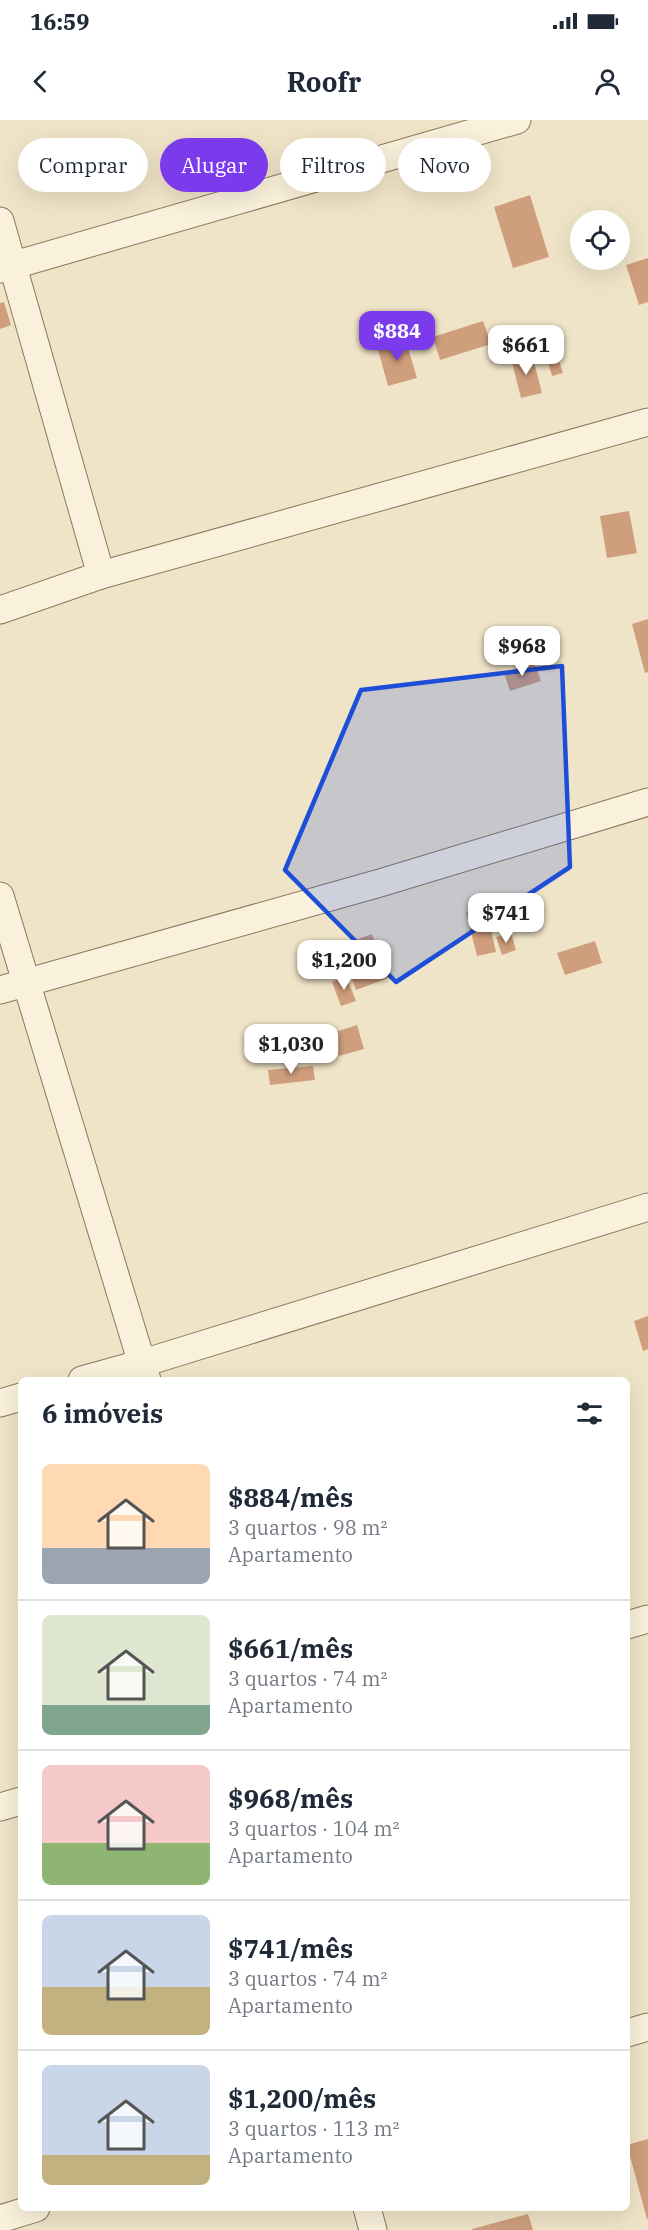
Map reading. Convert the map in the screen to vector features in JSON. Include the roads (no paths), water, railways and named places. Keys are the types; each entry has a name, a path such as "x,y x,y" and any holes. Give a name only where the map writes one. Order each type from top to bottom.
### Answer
{"street":[{"path":"6,267 517,120"},
{"path":"0,221 6,267 101,575"},
{"path":"0,610 101,575 648,422"},
{"path":"0,990 380,883 648,802"},
{"path":"0,896 145,1372"},
{"path":"106,1377 145,1372 648,1207"},
{"path":"0,1403 18,1398"},
{"path":"630,1624 648,1619"},
{"path":"0,1807 18,1802"},
{"path":"630,2032 648,2027"},
{"path":"0,2219 26,2211"},
{"path":"368,2211 373,2230"}]}
